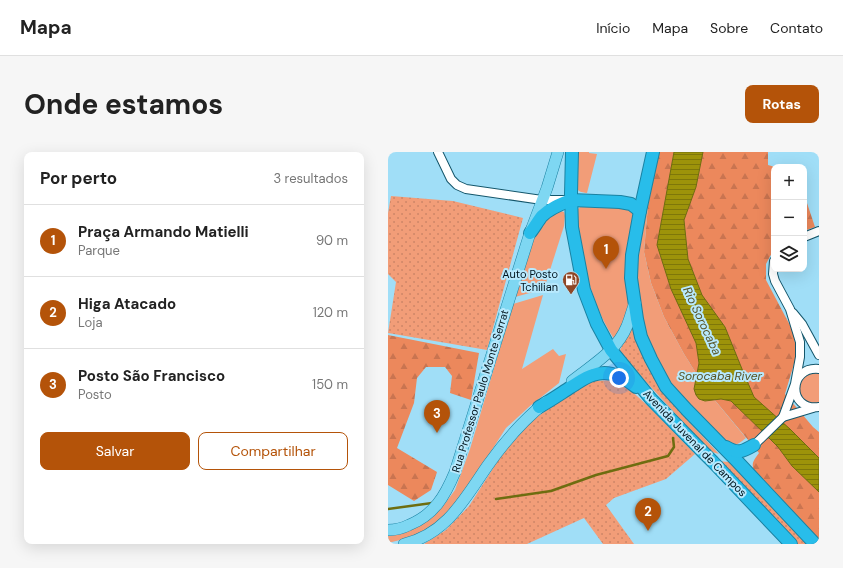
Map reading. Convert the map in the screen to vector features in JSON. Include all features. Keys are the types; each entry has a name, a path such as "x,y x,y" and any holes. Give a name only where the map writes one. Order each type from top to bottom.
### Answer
{"highway":[{"name":"Avenida Juvenal de Campos","path":"572,152 572,227 584,290 597,324 611,350 651,399 791,544"},
{"name":"Avenida Juvenal de Campos","path":"653,152 632,255 631,278 636,319 641,337 666,387 815,544"},
{"path":"530,233 542,216 572,200 626,203 631,204 640,211"},
{"path":"539,408 586,378 598,373 619,376 628,380 651,399"},
{"path":"722,445 732,450 741,452 754,445"},
{"path":"749,473 747,455 754,445"},
{"path":"703,452 719,459 737,461"}],"main road":[{"name":"Rua Professor Paulo Monte Serrat","path":"388,530 404,527 427,515 440,502 447,490 455,472 530,233 558,152"},
{"path":"404,544 423,537 436,529 456,511 509,437 523,421 611,350 627,327 634,302"}],"street":[{"path":"438,152 451,179 457,185 466,189 542,200 572,200"},
{"path":"807,236 819,232"},
{"path":"773,272 775,281 790,309 802,324 819,355"},
{"path":"790,309 800,346 795,391 801,403 806,406 816,408"},
{"path":"737,461 783,417 795,384 802,373 808,370 819,369"},
{"path":"783,417 816,408"}],"shaded area":[{"path":"578,152 597,154 587,193 580,191 575,186"},
{"path":"391,196 453,201 523,218 487,350 388,333 396,282 388,274 388,213"},
{"path":"648,205 644,252 651,283 664,317 684,354 708,392 746,438 734,445 726,441 685,400 669,380 645,336 638,285 638,264 641,238"},
{"path":"607,206 630,209 633,215 633,223 627,244 626,263 629,303 624,322 614,339 599,310 588,279 581,246 577,213 580,207"},
{"path":"561,211 564,212 565,216 564,226 544,289 515,297 534,237 539,227 553,214"},
{"path":"543,295 522,369 553,349 559,356 566,354 559,383 530,406 506,428 454,505 439,521 424,532 388,543 388,536 419,526 433,517 455,490 470,449 513,304"},
{"path":"632,327 635,328 646,362 667,398 719,454 712,452 706,447 637,372 623,359 620,354 620,350"},
{"path":"819,373 819,404 809,403 800,394 800,382 809,374"},
{"path":"613,380 626,386 695,454 666,479 614,498 606,505 634,544 603,544 584,518 527,544 424,544 446,530 469,506 508,445 533,420 582,385 593,381"},
{"path":"717,461 729,462 807,544 795,544"}],"green space":[{"path":"659,152 768,152 768,165 771,166 771,255 766,264 766,280 793,331 796,349 796,357 785,394 819,432 819,540 756,473 753,468 753,463 759,453 708,392 684,354 664,317 651,283 644,252 648,205"},
{"path":"807,203 815,227 807,230"},
{"path":"388,335 479,353 471,400 450,393 452,376 445,367 426,367 417,378 414,403 397,448 437,472 431,490 414,501 388,485"}],"water":[{"name":"Sorocaba River","path":"674,152 703,152 696,187 684,220 688,259 702,295 725,327 754,397 790,429 819,458 819,492 792,466 778,447 731,401 721,399 705,401 699,399 696,395 694,389 699,363 696,343 671,289 657,245"}],"waterway":[{"path":"496,499 551,491 596,475 668,456 674,447 673,438"},
{"path":"388,509 432,503"}],"place":[{"name":"Praça Armando Matielli","path":"606,269"},
{"name":"Auto Posto Tchilian","path":"571,295"},
{"name":"Posto São Francisco","path":"437,433"},
{"name":"Higa Atacado","path":"648,531"}],"water label":[{"name":"Rio Sorocaba","path":"702,321"}]}
